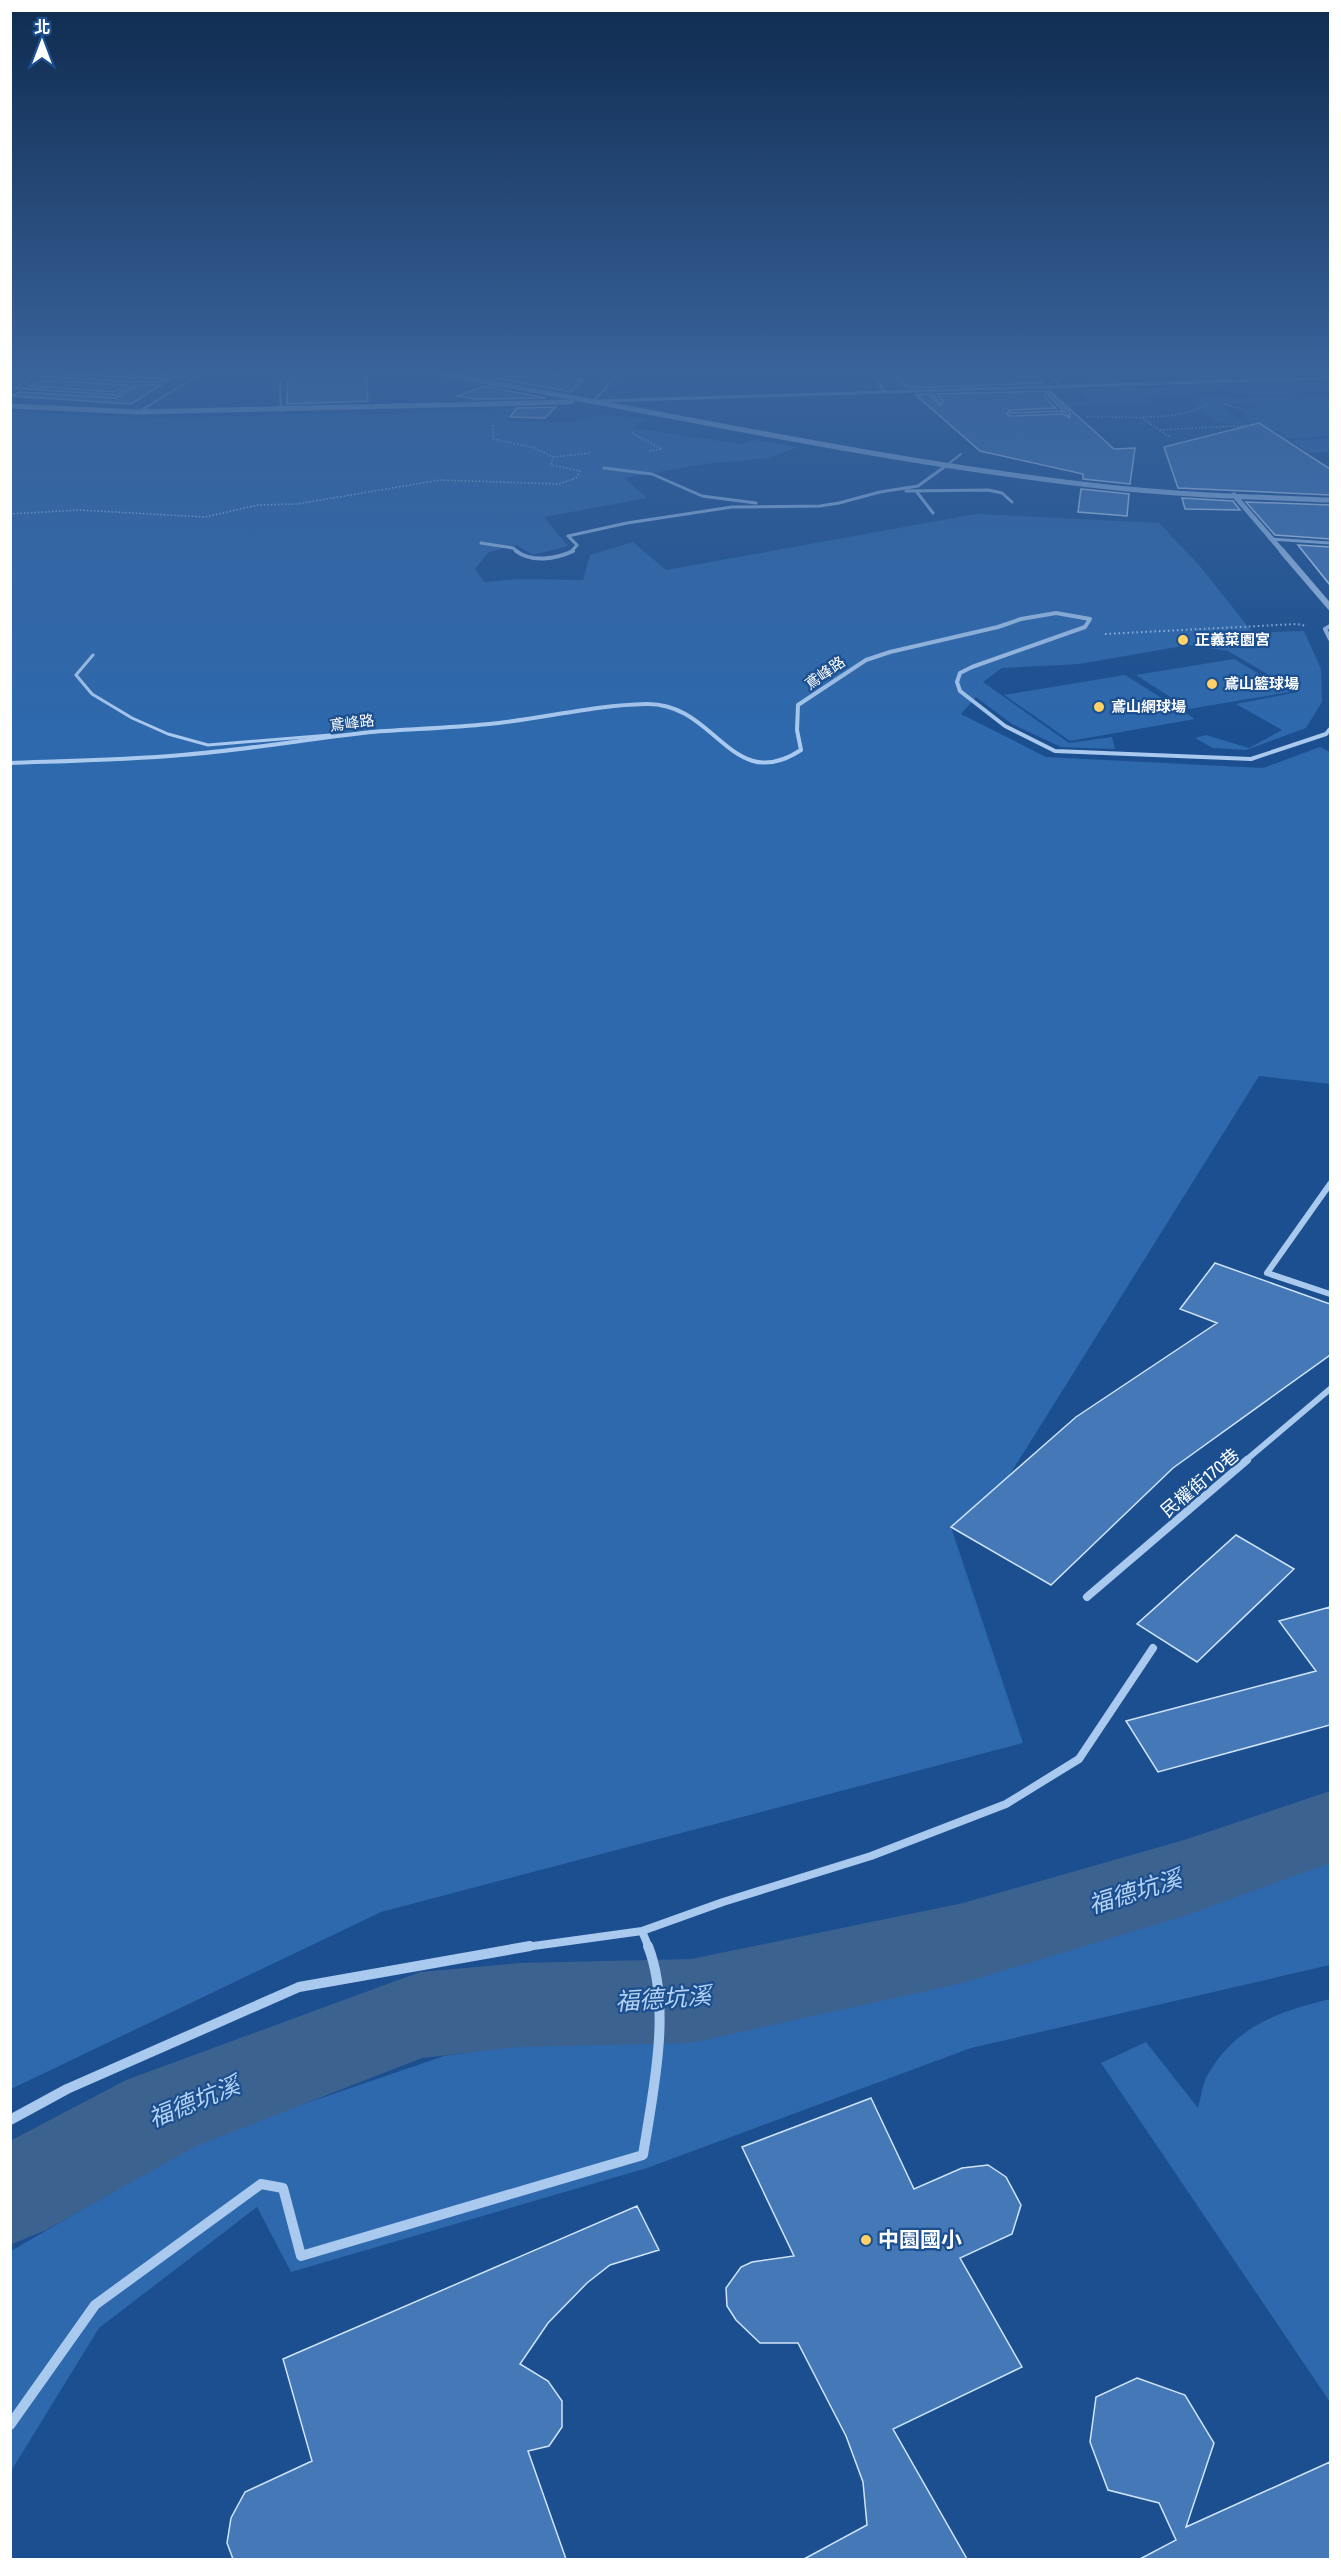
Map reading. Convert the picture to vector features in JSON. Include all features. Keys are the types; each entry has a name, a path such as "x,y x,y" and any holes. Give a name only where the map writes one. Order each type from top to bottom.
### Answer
{"street":[{"path":"688,490 702,496 771,506"},
{"path":"481,543 513,548 525,558 544,559 572,552 577,545 568,536 732,507 820,506 897,490 988,490 1002,493 1012,502"},
{"path":"1133,490 1330,500"},
{"path":"916,491 933,513"},
{"path":"1234,495 1330,607"},
{"path":"1270,539 1330,543"},
{"name":"鳶峰路","path":"10,763 203,753 358,734 493,724 574,710 663,704 677,707 734,753 759,764 776,764 792,758 801,750 797,730 798,705 866,660 1021,619 1056,613 1090,619 1085,627 960,673 957,682 960,691 1005,726 1055,751 1251,759 1326,734 1330,729"},
{"path":"1330,626 1326,629 1330,639"},
{"path":"1330,1184 1267,1273 1330,1294"},
{"name":"民權街170巷","path":"1087,1597 1330,1389"},
{"path":"10,2120 68,2089 299,1987 504,1950 642,1932 723,1902 871,1856 1006,1804 1079,1759 1153,1648"},
{"path":"10,2425 96,2305 261,2184 283,2188 301,2256 643,2155 660,2050 655,1964 642,1932"}],"lane":[{"path":"93,655 76,675 92,694 132,718 168,734 208,745 268,738 358,734"}],"path":[{"path":"10,514 79,510 205,517 258,505 297,504 381,490"},
{"path":"1062,636 1297,624"}],"shaded area":[{"path":"11,490 638,490 647,498 544,517 568,546 533,555 516,545 489,552 475,569 484,582 520,579 583,580 590,555 633,542 666,570 976,514 1159,523 1199,565 1253,633 1304,631 1321,669 1322,702 1306,728 1246,750 1213,748 1195,738 1206,735 1249,748 1282,730 1236,704 1298,692 1228,651 1188,645 1079,664 1002,668 983,682 1069,743 1112,737 1115,749 1061,747 1012,724 976,697 961,714 1046,757 1263,768 1320,747 1330,752 1330,1084 1259,1076 1009,1476 951,1527 1023,1743 381,1912 11,2089"},
{"name":"鳶山籃球場","path":"1234,659 1290,692 1189,709 1136,675"},
{"name":"鳶山網球場","path":"1125,675 1195,719 1070,741 1004,695"},
{"path":"1330,1862 1330,1965 971,2048 647,2168 291,2272 257,2207 99,2328 11,2471 11,2251 207,2137 444,2056 955,1984"},
{"path":"1330,1999 1330,2402 1101,2063 1146,2042 1198,2108 1207,2076 1218,2059 1245,2033 1293,2009"}],"building":[{"path":"1081,490 1129,494 1127,516 1078,512"},
{"path":"1220,490 1330,490 1330,495"},
{"path":"1182,498 1233,501 1240,510 1185,509"},
{"path":"1246,502 1330,505 1330,539 1275,535"},
{"path":"1298,545 1330,547 1330,585"},
{"path":"1215,1263 1330,1304 1330,1355 1173,1468 1051,1585 951,1527 1076,1417 1217,1323 1180,1309"},
{"path":"1236,1535 1294,1569 1197,1662 1137,1624"},
{"path":"1330,1607 1330,1725 1158,1772 1126,1721 1316,1671 1279,1621"},
{"path":"871,2098 914,2189 962,2168 988,2165 1006,2177 1021,2205 1012,2234 960,2258 1022,2367 893,2429 967,2559 804,2559 867,2525 863,2482 846,2436 798,2343 760,2343 736,2320 727,2306 726,2288 741,2267 752,2262 794,2256 742,2147"},
{"path":"637,2206 659,2250 610,2265 587,2283 548,2323 520,2364 548,2381 562,2401 562,2427 549,2446 528,2451 566,2559 233,2559 227,2543 231,2518 245,2492 312,2461 283,2359"},
{"path":"1137,2378 1185,2395 1214,2443 1186,2527 1330,2462 1330,2559 1140,2559 1176,2540 1159,2503 1108,2490 1090,2442 1096,2397"}],"waterway":[{"name":"福德坑溪","path":"10,2195 161,2113 420,2015 520,2005 691,2001 963,1943 1184,1878 1330,1827"}],"place":[{"name":"正義菜園宮","path":"1183,640"},
{"name":"鳶山籃球場","path":"1212,684"},
{"name":"鳶山網球場","path":"1099,707"},
{"name":"中園國小","path":"866,2240"}]}
